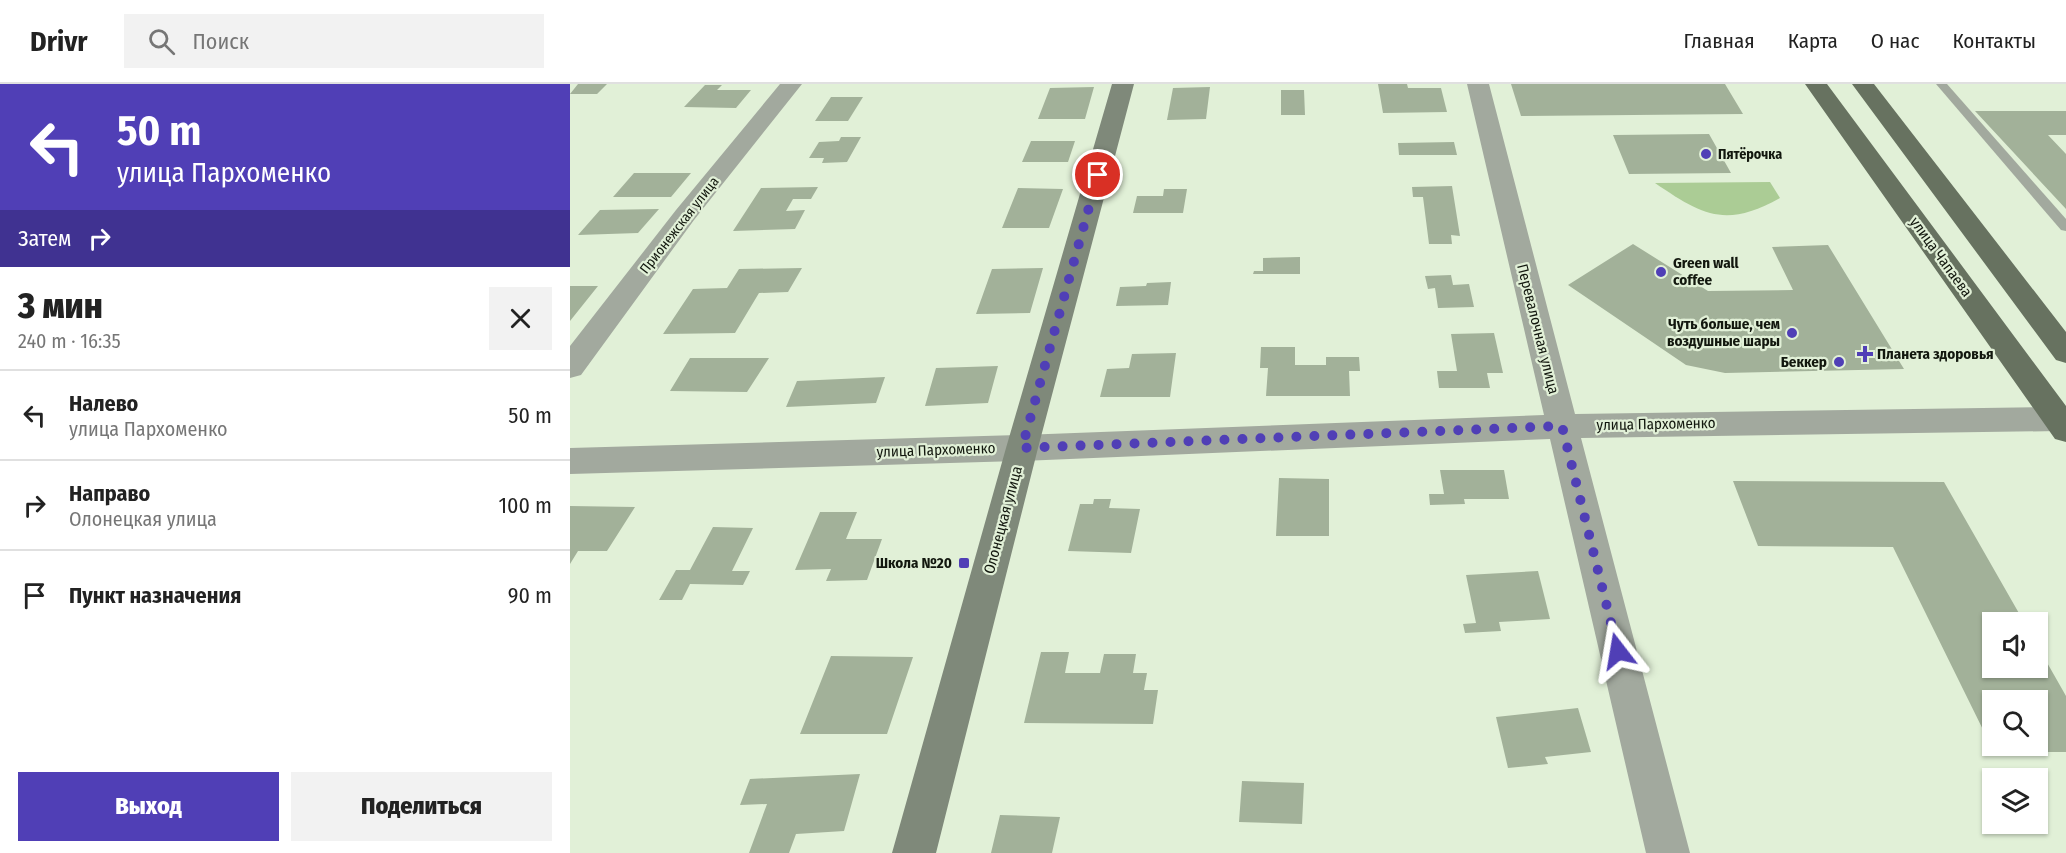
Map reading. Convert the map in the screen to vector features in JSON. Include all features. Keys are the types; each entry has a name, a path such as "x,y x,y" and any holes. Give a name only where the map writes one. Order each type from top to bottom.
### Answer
{"main road":[{"name":"Олонецкая улица","path":"914,853 1022,448 1123,84"},
{"name":"улица Чапаева","path":"1816,84 2062,425"},
{"path":"1863,84 2066,352"}],"street":[{"name":"Прионежская улица","path":"570,367 685,215 791,84"},
{"name":"Перевалочная улица","path":"1478,84 1668,853"},
{"name":"улица Пархоменко","path":"570,461 1022,448 1562,426 2062,425"}],"lane":[{"path":"1941,84 2066,227"}],"green space":[{"path":"1770,182 1780,198 1744,213 1729,215 1701,210 1655,183"}],"building":[{"path":"578,84 607,84 597,94 570,94"},
{"path":"1378,84 1407,84 1408,88 1441,88 1447,112 1383,113"},
{"path":"1511,84 1725,84 1743,114 1521,116"},
{"path":"705,85 722,85 717,90 751,90 736,108 684,107"},
{"path":"1094,87 1085,119 1038,119 1050,88"},
{"path":"1210,87 1206,119 1167,120 1173,88"},
{"path":"1281,90 1304,90 1305,115 1281,115"},
{"path":"831,97 863,97 848,121 815,121"},
{"path":"1975,111 2066,111 2066,135 2048,135 2066,154 2066,209"},
{"path":"1709,134 1731,173 1629,174 1613,135"},
{"path":"841,137 861,137 847,162 822,163 824,158 809,158 819,142 839,141"},
{"path":"1031,141 1075,141 1068,162 1022,162"},
{"path":"1454,142 1457,155 1399,155 1398,143"},
{"path":"634,173 691,173 671,197 613,197"},
{"path":"1452,186 1460,236 1451,235 1452,244 1429,244 1423,197 1413,197 1412,187"},
{"path":"818,187 811,199 793,199 786,211 805,210 795,229 733,231 761,188"},
{"path":"1018,188 1063,189 1049,228 1002,228"},
{"path":"1164,189 1187,189 1183,213 1133,213 1137,196 1163,196"},
{"path":"659,209 638,233 578,235 600,210"},
{"path":"1633,244 1708,291 1793,290 1772,247 1828,245 1904,369 1725,373 1686,365 1568,285"},
{"path":"1300,257 1300,274 1253,274 1254,271 1263,271 1263,258"},
{"path":"802,268 788,292 759,293 735,333 663,334 693,289 727,288 739,269"},
{"path":"1043,268 1030,313 976,314 992,269"},
{"path":"1451,275 1453,285 1469,284 1474,307 1438,308 1435,288 1428,289 1425,276"},
{"path":"1171,282 1168,305 1116,306 1120,287"},
{"path":"570,286 598,286 570,321"},
{"path":"1494,333 1503,373 1487,373 1490,388 1439,388 1437,371 1457,371 1451,334"},
{"path":"1261,347 1295,347 1295,365 1326,365 1326,357 1359,357 1360,371 1349,371 1350,396 1266,396 1268,368 1260,368"},
{"path":"1176,353 1170,397 1100,397 1107,369 1129,368 1132,354"},
{"path":"690,358 769,358 747,392 670,391"},
{"path":"998,366 988,403 925,406 936,368"},
{"path":"885,377 876,403 786,407 797,381"},
{"path":"1440,470 1504,470 1509,499 1464,499 1465,504 1430,505 1429,494 1444,494"},
{"path":"1279,478 1329,479 1329,536 1276,536"},
{"path":"1733,481 1944,482 2018,612 1982,612 1982,678 2048,678 2048,664 2066,696 2066,752 2048,752 2048,690 1982,690 1982,728 1893,547 1758,546"},
{"path":"1094,499 1111,499 1109,508 1140,509 1131,553 1068,551 1080,504 1093,504"},
{"path":"570,506 635,507 607,551 578,551 570,564"},
{"path":"820,512 857,512 846,539 882,539 867,580 826,581 831,569 795,570"},
{"path":"713,527 753,528 732,571 750,571 743,585 690,584 682,600 659,600 676,570 690,570"},
{"path":"1538,571 1550,619 1499,622 1501,631 1465,633 1463,624 1476,623 1466,575"},
{"path":"1041,652 1069,652 1065,673 1100,673 1104,654 1136,654 1133,673 1147,673 1144,690 1158,690 1153,724 1024,723"},
{"path":"831,656 913,657 887,734 800,734"},
{"path":"1578,708 1591,752 1545,757 1548,764 1508,768 1496,717"},
{"path":"860,774 844,831 796,834 789,853 749,853 767,804 740,805 750,779"},
{"path":"1242,781 1304,783 1302,824 1239,822"},
{"path":"1000,815 1060,817 1052,853 991,853"}],"place":[{"name":"Пятёрочка","path":"1706,154"},
{"name":"Green wall coffee","path":"1661,272"},
{"name":"Чуть больше, чем воздушные шары","path":"1792,333"},
{"name":"Планета здоровья","path":"1865,354"},
{"name":"Беккер","path":"1839,362"},
{"name":"Школа №20","path":"964,563"}],"route":[{"path":"1098,175 1022,448 1562,426 1618,651"}]}
